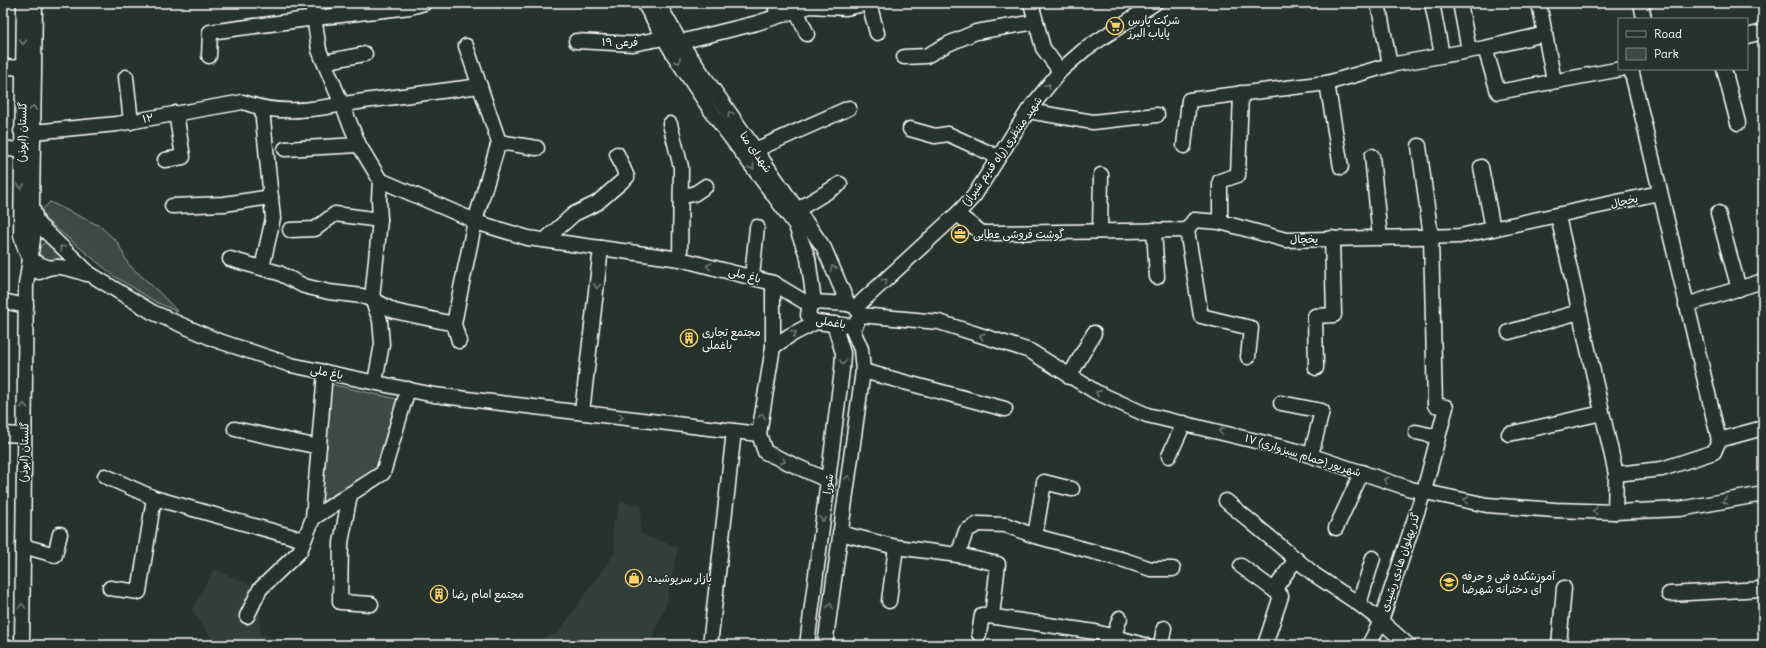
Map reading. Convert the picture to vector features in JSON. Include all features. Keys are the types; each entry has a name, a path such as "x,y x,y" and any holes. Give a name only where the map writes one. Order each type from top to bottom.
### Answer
{"street":[{"name":"گلستان (ابوذر)","path":"24,3 28,68 27,151 21,235 30,258"},
{"name":"گلستان (ابوذر)","path":"28,68 35,3"},
{"path":"312,3 319,50 359,145 380,180 380,220 372,299 380,320 382,344 375,382"},
{"path":"209,56 210,32 410,7 424,3"},
{"name":"شهدای منا","path":"644,3 664,38 714,115 793,213 824,248 854,313"},
{"name":"شهدای منا","path":"658,3 680,42 755,150 793,213 805,246 811,273 812,304"},
{"path":"680,42 776,10 796,10 810,6 846,8 869,3 877,34"},
{"path":"1031,3 1044,48 1060,71"},
{"path":"1378,3 1390,65"},
{"path":"1432,3 1442,55"},
{"path":"1460,3 1469,50"},
{"path":"1539,3 1554,81"},
{"path":"1641,3 1644,18"},
{"name":"شهید منتظری (راه قدیم شیراز)","path":"854,313 974,196 1028,111 1060,71 1084,50 1150,4"},
{"path":"796,10 807,34"},
{"path":"904,57 926,56 948,44 976,32 1036,22"},
{"path":"1748,36 1763,32"},
{"path":"1184,146 1189,100 1328,83 1390,65 1485,48 1545,34"},
{"name":"فرعی ۱۹","path":"576,41 633,44 664,38"},
{"path":"459,341 454,324 475,221 499,142 466,46"},
{"path":"1485,48 1498,92 1618,70"},
{"path":"324,62 365,54"},
{"path":"3,67 28,68"},
{"path":"1616,474 1662,468 1714,452 1719,440 1631,70"},
{"path":"1724,70 1738,123"},
{"path":"126,78 130,122"},
{"path":"1328,83 1341,167"},
{"name":"۱۲","path":"27,131 130,122 244,102 262,109 316,110 342,104 480,86"},
{"path":"1220,222 1220,181 1238,175 1241,93"},
{"path":"755,150 849,108"},
{"path":"262,109 273,218 262,268"},
{"path":"1028,111 1093,122 1158,115"},
{"path":"165,160 183,157 176,113"},
{"path":"670,124 681,167 680,259"},
{"path":"910,129 935,136 948,134 998,157"},
{"path":"499,142 537,148"},
{"path":"285,149 359,145"},
{"path":"1419,146 1431,237"},
{"path":"3,148 27,151"},
{"name":"گلستان (ابوذر)","path":"22,645 26,285 33,239 32,206 27,151"},
{"path":"545,240 574,214 597,203 627,177 617,154"},
{"path":"1372,156 1380,238"},
{"path":"1481,167 1493,229"},
{"path":"1100,232 1101,175"},
{"name":"باغ ملی","path":"32,206 38,223 90,274 152,312 216,340 291,365 434,395 759,434 774,347 773,283 680,259 528,238 475,221 380,180"},
{"path":"793,213 840,184"},
{"path":"681,196 694,194 706,186"},
{"name":"یخچال","path":"1187,230 1194,220 1220,222 1286,240 1460,236 1558,216 1660,192"},
{"path":"172,206 224,204 271,197"},
{"path":"1718,213 1739,289"},
{"path":"290,230 315,229 335,214 380,220"},
{"path":"957,214 982,233 1187,230 1202,316 1251,328 1248,357"},
{"path":"1558,216 1616,474 1615,512"},
{"path":"752,277 757,227"},
{"path":"1154,230 1157,277"},
{"name":"گذر پهلوان هادی رشیدی","path":"1408,645 1381,621 1424,491 1446,407 1435,405 1431,237"},
{"path":"1316,368 1315,316 1334,315 1332,238"},
{"path":"582,412 601,248"},
{"path":"30,258 36,263 47,267"},
{"path":"230,259 279,273 304,286 329,292 362,296 372,299 394,311 454,324"},
{"name":"باغ ملی","path":"47,267 56,266 90,274"},
{"path":"26,285 32,278 47,267"},
{"path":"1686,304 1763,281"},
{"path":"773,283 812,304"},
{"path":"3,301 26,306"},
{"name":"باغملی","path":"812,304 854,313 834,324 816,322 809,318 808,312 812,304"},
{"path":"1509,332 1579,312"},
{"name":"شورا","path":"825,645 863,371 861,348 854,313"},
{"name":"۱۷ شهریور (حمام سبزواری)","path":"854,313 946,324 1030,352 1096,392 1147,415 1184,423 1311,456 1424,491 1487,505 1554,510 1615,512 1680,509 1763,494"},
{"path":"774,347 789,336 816,322"},
{"name":"شورا","path":"807,645 843,353 834,324"},
{"path":"1069,377 1094,333"},
{"path":"863,371 1005,409"},
{"path":"247,616 260,589 300,551 313,518 325,372"},
{"path":"313,518 383,473 408,389"},
{"path":"1281,403 1322,411 1311,456"},
{"path":"1509,434 1602,413"},
{"path":"1169,456 1184,423"},
{"path":"1719,440 1763,428"},
{"path":"235,429 319,447"},
{"path":"710,645 734,431"},
{"path":"1416,432 1438,437"},
{"path":"3,434 24,435"},
{"path":"759,434 765,452 828,481"},
{"path":"1336,528 1362,472"},
{"path":"105,476 154,498 304,540"},
{"path":"1036,536 1044,482 1072,489"},
{"path":"350,494 341,543 340,602 371,604"},
{"path":"110,588 139,592 154,498"},
{"path":"1226,501 1315,574 1381,621 1369,645"},
{"path":"958,555 966,531 978,524 1006,525 1036,536 1124,560 1151,569 1173,569"},
{"path":"840,533 896,548 958,555 998,564 992,616"},
{"path":"23,546 54,555 60,534"},
{"path":"889,602 896,548"},
{"path":"1359,604 1373,558"},
{"path":"1274,590 1296,559"},
{"path":"1240,566 1281,596 1265,645"},
{"path":"1559,645 1564,588"},
{"path":"1669,594 1763,589"},
{"path":"979,634 982,615 1095,632 1144,645"},
{"path":"1113,638 1120,618"},
{"path":"1162,645 1164,628"}],"shaded area":[{"name":"بازار سرپوشیده","path":"621,501 641,506 640,534 678,547 666,604 649,645 536,645 540,639 558,633 615,552 612,529"},
{"path":"214,569 260,589 260,634 299,645 210,645 212,639 192,610"}],"green space":[{"path":"50,202 100,226 118,243 128,264 160,293 178,312 156,302 114,276 45,219 42,210"},
{"path":"46,242 53,245 77,267 42,259 38,253 40,246"},
{"path":"330,384 397,399 376,469 321,502"}],"place":[{"name":"شرکت پارس پایاب البرز","path":"1115,26"},
{"name":"گوشت فروشی عطایی","path":"960,234"},
{"name":"مجتمع تجاری باغملی","path":"689,338"},
{"name":"بازار سرپوشیده","path":"634,578"},
{"name":"آموزشکده فنی و حرفه ای دخترانه شهرضا","path":"1449,582"},
{"name":"مجتمع امام رضا","path":"439,594"}]}
